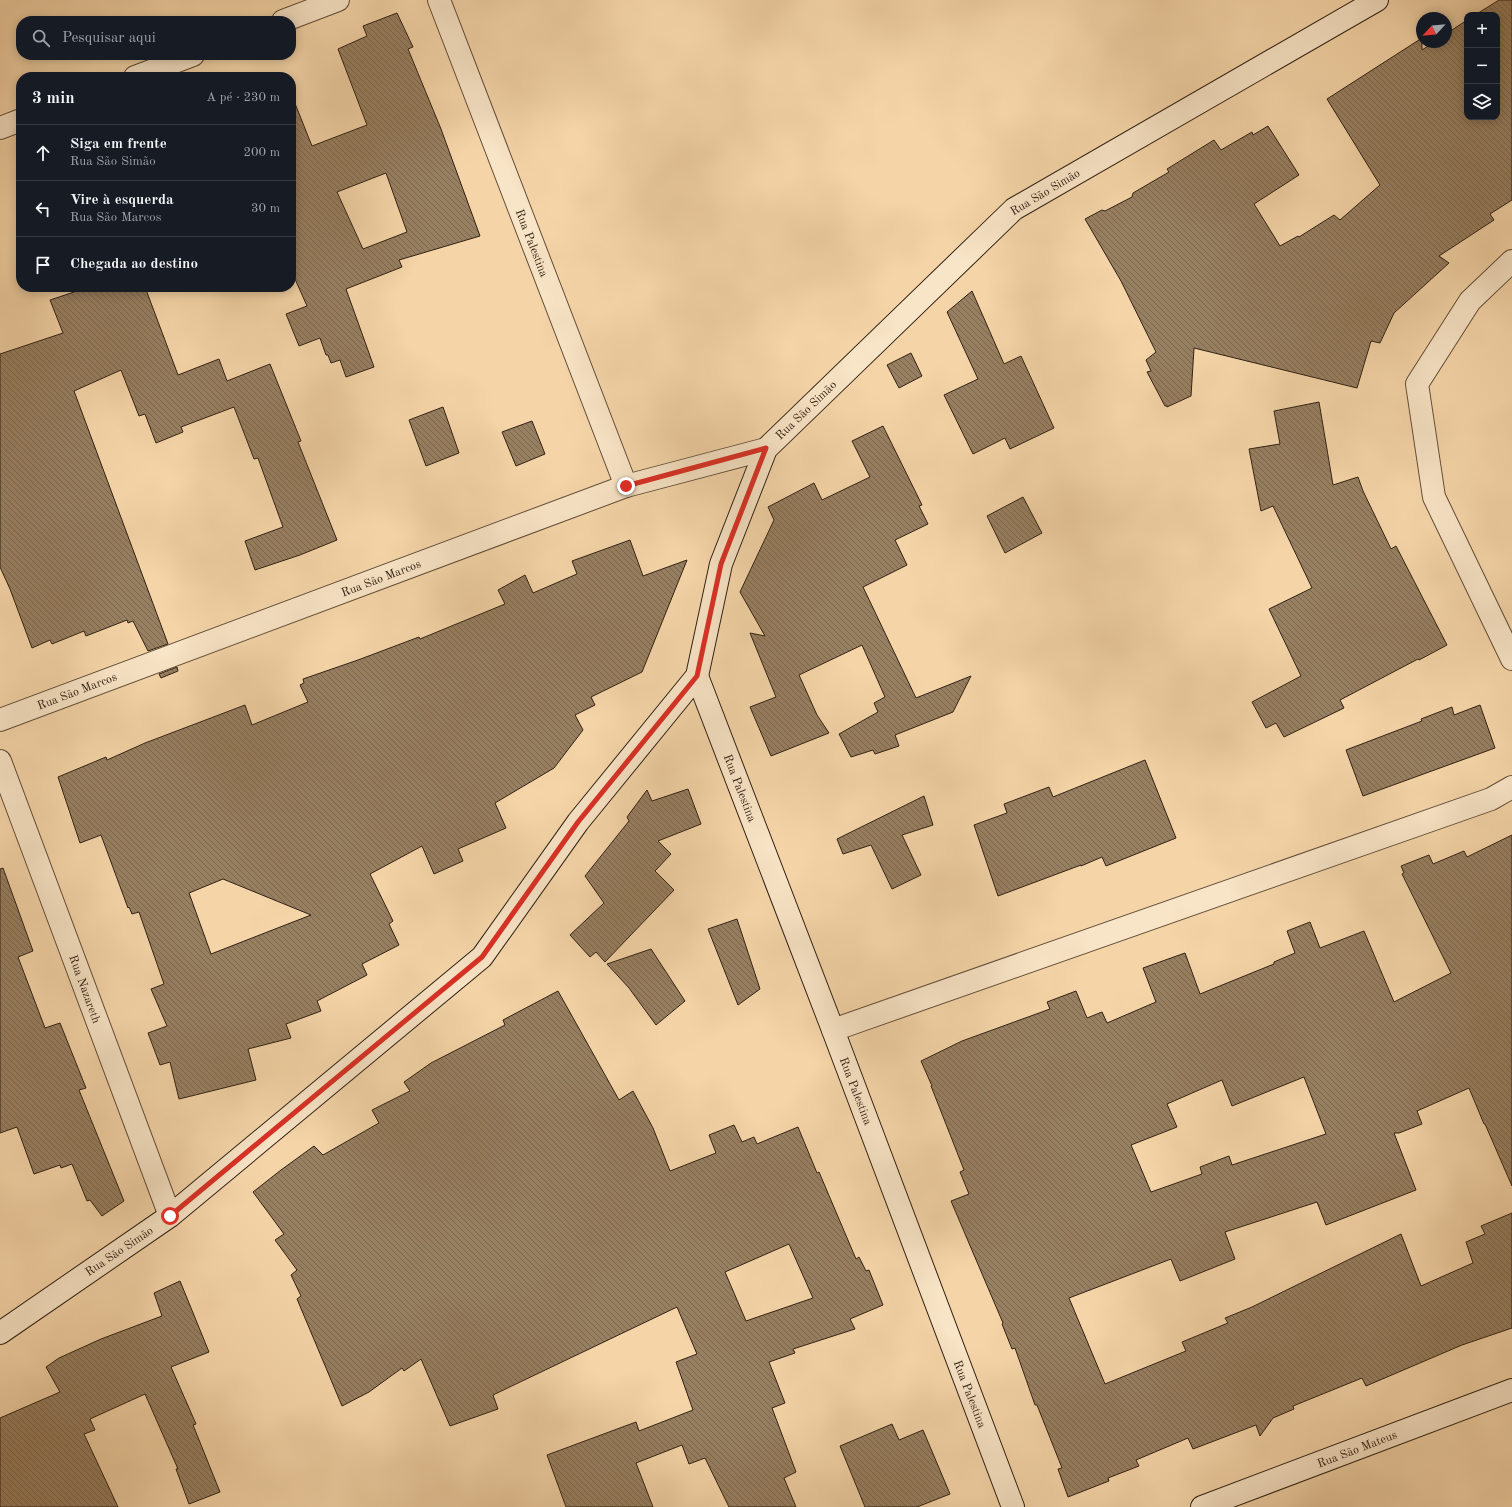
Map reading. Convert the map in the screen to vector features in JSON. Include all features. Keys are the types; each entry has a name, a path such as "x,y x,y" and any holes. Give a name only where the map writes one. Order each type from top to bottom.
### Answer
{"street":[{"path":"296,16 338,0"},
{"name":"Rua Palestina","path":"438,0 626,486"},
{"name":"Rua São Simão","path":"0,1333 170,1216 482,957 578,822 697,676 721,564 766,448 1014,209 1377,0"},
{"path":"148,72 180,60"},
{"path":"0,128 16,122"},
{"path":"1512,261 1470,301 1417,384 1434,497 1512,659"},
{"name":"Rua São Marcos","path":"0,720 626,486 766,448"},
{"name":"Rua Palestina","path":"697,676 833,1030 1013,1507"},
{"name":"Rua Nazareth","path":"0,761 170,1216"},
{"path":"833,1030 1491,799 1512,786"},
{"name":"Rua São Mateus","path":"1202,1507 1512,1390"}],"building":[{"path":"1499,0 1512,0 1512,200 1490,214 1494,220 1439,256 1449,263 1394,313 1380,343 1371,341 1357,388 1194,348 1191,396 1167,407 1165,406 1147,372 1151,371 1146,360 1156,352 1121,281 1085,219 1102,210 1105,211 1132,197 1133,193 1169,172 1167,169 1214,140 1221,150 1252,132 1253,135 1268,126 1299,175 1254,204 1280,246 1298,236 1299,237 1334,215 1340,220 1380,185 1327,99 1416,42 1416,48 1422,48 1422,50 1425,48 1452,48 1452,30 1464,22 1464,120 1500,120 1500,12 1480,12"},
{"path":"397,13 413,47 408,49 441,129 480,236 399,260 402,267 346,289 374,367 346,377 340,360 331,363 328,355 326,355 320,338 299,346 286,314 307,306 296,281 296,106 312,146 367,125 338,49 367,36 363,26","holes":["386,173 407,232 363,249 337,192"]},
{"path":"972,291 1004,364 1021,356 1054,428 1010,449 1005,438 973,454 944,395 978,379 947,312"},
{"path":"74,292 147,292 178,375 219,359 227,381 270,364 301,441 298,442 337,540 300,555 255,570 245,541 283,527 258,458 254,459 234,407 181,427 183,432 156,443 145,414 139,416 121,370 74,391 168,644 148,651 133,621 128,623 127,620 86,636 84,631 52,644 50,640 32,648 10,589 0,567 0,354 63,333 50,300"},
{"path":"911,353 922,376 899,388 887,365"},
{"path":"1319,402 1333,485 1358,477 1363,491 1391,549 1396,546 1447,645 1340,700 1344,708 1284,737 1276,723 1266,728 1252,702 1301,676 1269,609 1312,588 1273,506 1261,511 1249,449 1280,444 1274,411"},
{"path":"443,407 459,453 426,466 409,420"},
{"path":"532,421 545,454 516,466 502,432"},
{"path":"883,426 922,505 919,506 928,524 895,540 907,565 863,587 916,698 971,676 953,712 895,735 899,746 875,754 873,750 851,757 839,734 878,712 874,703 885,697 862,645 799,675 817,715 829,733 771,756 750,707 776,697 750,633 765,636 740,592 774,520 768,507 814,483 822,500 870,477 852,441"},
{"path":"1023,497 1042,533 1005,553 987,516"},
{"path":"630,540 643,576 687,560 642,672 591,697 595,705 575,715 583,730 554,768 495,803 506,828 458,849 463,861 434,874 422,846 370,874 393,921 389,924 399,945 362,964 367,975 317,1001 321,1011 286,1024 291,1038 248,1049 256,1080 179,1099 170,1062 160,1065 148,1033 167,1026 151,989 164,984 139,912 132,914 129,907 128,908 101,835 80,843 58,777 106,757 107,760 145,743 245,705 252,725 308,702 300,685 304,683 303,679 419,637 420,639 505,604 498,590 525,575 533,593 577,574 572,561","holes":["223,879 311,915 211,954 189,893"]},
{"path":"177,667 178,671 161,678 159,674"},
{"path":"1480,705 1495,748 1363,796 1346,750 1422,721 1421,719 1452,707 1454,715"},
{"path":"1145,760 1176,838 1106,866 1102,857 998,896 974,825 1007,813 1004,804 1049,787 1053,797"},
{"path":"688,789 701,824 658,841 671,854 655,871 674,890 605,962 596,952 590,957 570,935 604,903 585,876 629,821 627,817 647,790 652,801"},
{"path":"924,796 933,825 902,835 921,875 892,889 871,845 843,854 837,839"},
{"path":"1512,835 1512,1186 1469,1088 1417,1111 1422,1124 1399,1133 1394,1133 1416,1190 1326,1225 1317,1202 1225,1232 1235,1259 1180,1281 1171,1259 1069,1298 1105,1384 1186,1351 1182,1342 1228,1323 1225,1318 1252,1307 1401,1234 1421,1286 1473,1263 1466,1242 1485,1234 1481,1226 1512,1213 1512,1328 1462,1345 1366,1386 1362,1378 1293,1406 1294,1409 1273,1418 1260,1436 1256,1425 1193,1449 1188,1438 1136,1460 1139,1466 1108,1478 1109,1481 1068,1497 1058,1469 1062,1468 1037,1405 1035,1405 1015,1348 1012,1349 1002,1324 1003,1323 951,1201 969,1194 960,1172 964,1170 921,1061 962,1041 1050,1009 1047,1002 1076,991 1087,1018 1102,1012 1107,1023 1156,1002 1143,968 1185,953 1200,994 1274,964 1274,962 1295,953 1287,931 1310,922 1320,948 1364,931 1394,1002 1451,973 1402,874 1404,873 1401,866 1429,855 1433,864 1464,851 1467,857","holes":["1304,1077 1326,1134 1232,1165 1229,1156 1200,1167 1202,1174 1151,1192 1131,1145 1177,1127 1167,1104 1222,1080 1232,1106"]},
{"path":"3,868 33,951 18,957 45,1028 60,1023 86,1088 79,1090 124,1201 102,1216 90,1200 87,1201 72,1164 61,1168 60,1165 34,1174 17,1127 0,1133 0,869"},
{"path":"737,919 760,989 738,1005 708,929"},
{"path":"651,949 685,1001 656,1025 629,988 607,964"},
{"path":"558,991 619,1100 633,1091 653,1128 670,1171 716,1153 709,1135 734,1125 742,1142 754,1137 757,1144 798,1127 856,1259 859,1257 866,1271 869,1270 883,1305 850,1319 855,1329 793,1349 795,1353 769,1362 785,1403 772,1408 796,1472 784,1478 796,1507 729,1507 705,1458 689,1464 682,1445 636,1463 653,1507 566,1507 547,1455 636,1422 639,1431 693,1410 676,1362 697,1354 677,1307 493,1395 498,1409 450,1426 421,1359 404,1371 402,1368 369,1392 342,1406 297,1299 301,1296 291,1275 297,1270 275,1240 284,1234 253,1192 314,1146 323,1155 379,1123 372,1110 410,1091 404,1082 431,1063 505,1025 503,1020","holes":["789,1244 813,1298 746,1321 725,1272"]},
{"path":"180,1281 209,1352 171,1367 196,1424 193,1425 220,1492 189,1504 176,1469 178,1469 145,1394 90,1419 95,1430 84,1434 118,1507 0,1507 0,1418 60,1392 46,1367 59,1358 101,1339 162,1316 154,1293"},
{"path":"892,1424 899,1440 923,1430 950,1494 917,1507 865,1507 840,1446"}],"route":[{"path":"170,1216 482,957 578,822 697,676 721,564 766,448 626,486"}]}
